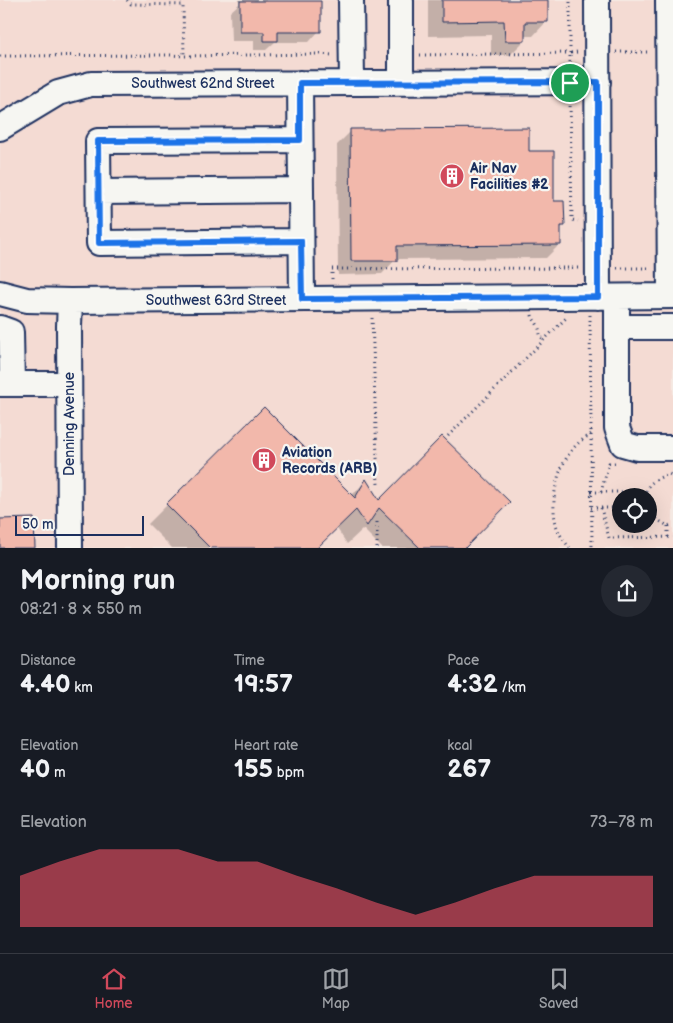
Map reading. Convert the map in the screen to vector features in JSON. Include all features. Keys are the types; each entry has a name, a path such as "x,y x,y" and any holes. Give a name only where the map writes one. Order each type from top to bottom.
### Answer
{"street":[{"path":"351,0 352,83"},
{"path":"400,0 401,83"},
{"path":"597,0 598,82 607,297 617,327 617,428 623,444 637,448 673,448"},
{"path":"668,0 672,296"},
{"name":"Southwest 62nd Street","path":"0,128 58,93 91,84 598,82"},
{"path":"300,83 302,299"},
{"path":"300,140 98,141 99,243 301,241"},
{"path":"99,192 301,190"},
{"name":"Southwest 63rd Street","path":"0,293 27,300 70,301 672,296"},
{"name":"Denning Avenue","path":"70,301 70,548"},
{"path":"617,327 673,327"},
{"path":"0,328 11,332 6,384 69,384"}],"path":[{"path":"0,56 184,56 183,5 130,4 128,0"},
{"path":"580,221 572,220 570,53 668,52"},
{"path":"532,312 533,319 538,325 539,335 544,340"},
{"path":"448,436 571,313"},
{"path":"372,314 378,485"},
{"path":"570,548 563,540 556,525 554,495 564,461 573,448 591,434"},
{"path":"648,488 653,480 669,474 673,476"},
{"path":"591,492 612,493"},
{"path":"591,508 612,508"},
{"path":"601,508 609,538 673,537"},
{"path":"377,520 377,548"},
{"path":"657,520 668,526"},
{"path":"668,526 673,524"},
{"path":"668,526 668,537"}],"shaded area":[{"path":"0,0 673,0 673,548 0,548"}],"building":[{"path":"442,0 548,0 548,22 525,22 525,41 505,41 504,21 442,22"},
{"path":"240,1 321,1 321,32 278,32 278,41 264,41 264,32 240,32"},
{"name":"Air Nav Facilities #2","path":"529,128 529,151 554,151 554,201 564,201 565,226 561,226 561,245 397,246 397,261 351,261 350,129"},
{"name":"Aviation Records (ARB)","path":"264,407 355,498 366,479 379,500 442,436 510,502 465,548 420,548 379,508 367,526 356,510 317,548 210,548 166,504"},
{"path":"34,518 35,548 0,548 0,519"}],"place":[{"name":"Air Nav Facilities #2","path":"452,176"},
{"name":"Aviation Records (ARB)","path":"264,460"}],"route":[{"path":"598,82 598,297 302,299 301,241 99,243 98,141 300,140 300,83 570,83 598,82"}]}
